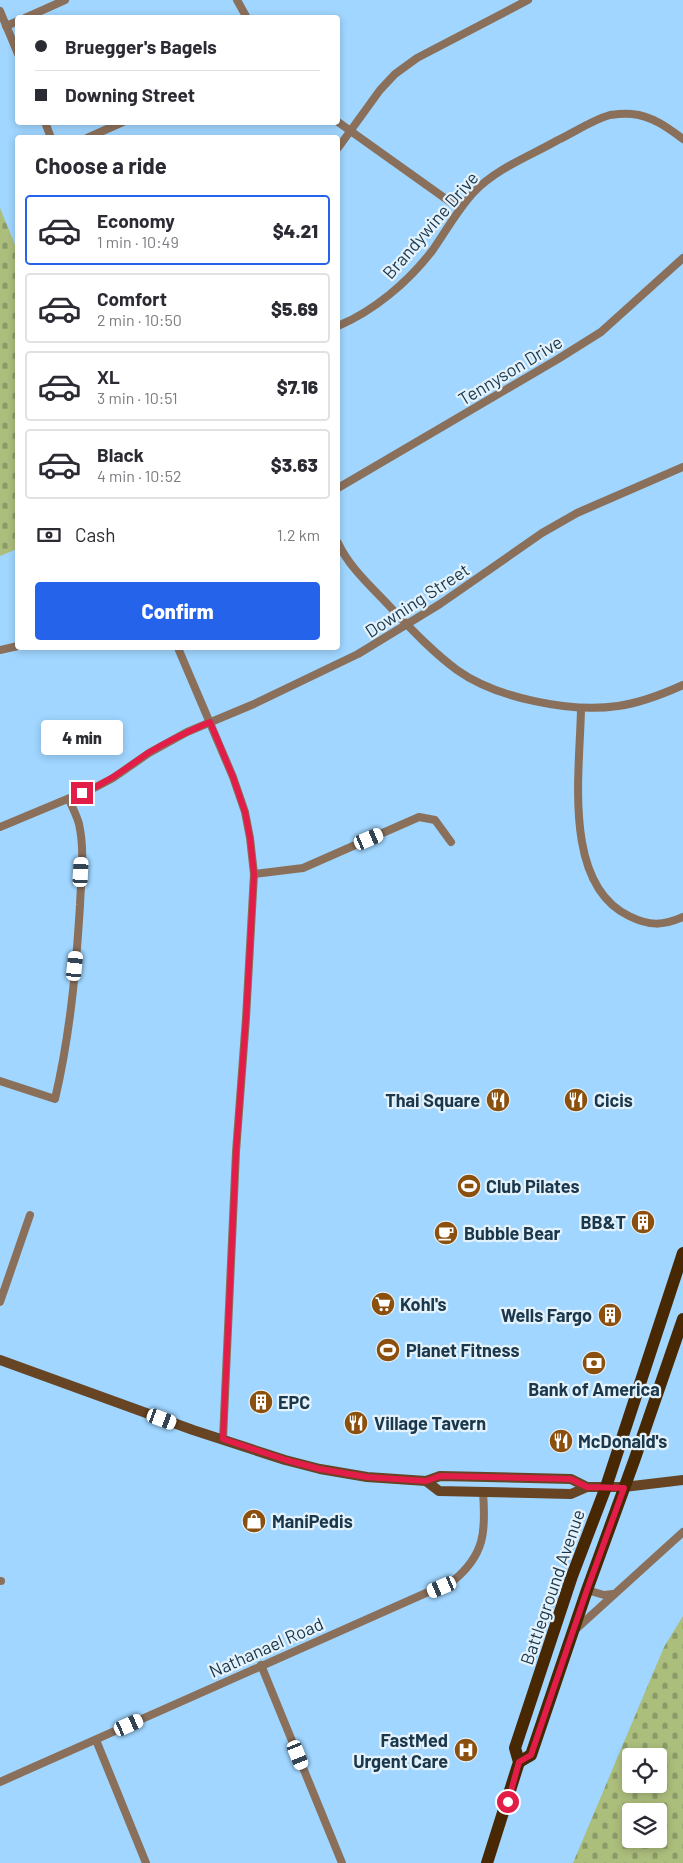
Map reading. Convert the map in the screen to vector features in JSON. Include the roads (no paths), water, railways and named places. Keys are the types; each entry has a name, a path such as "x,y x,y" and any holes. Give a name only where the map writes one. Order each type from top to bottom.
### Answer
{"main road":[{"name":"Battleground Avenue","path":"487,1863 519,1762 516,1748 572,1576 606,1487 683,1253"},
{"name":"Battleground Avenue","path":"519,1762 531,1755 683,1319"},
{"path":"0,1360 193,1430 320,1469 367,1477 426,1481 440,1476 571,1479 587,1487"},
{"path":"426,1481 439,1491 571,1494 587,1487 624,1488 683,1480"}],"street":[{"path":"32,15 65,0"},
{"path":"237,0 244,15"},
{"path":"340,145 384,85 405,67 417,58 528,0"},
{"path":"0,11 15,47"},
{"path":"6,26 15,22"},
{"name":"Brandywine Drive","path":"340,325 368,310 410,275 430,253 474,193 493,176 586,126 609,116 631,114 656,120 683,139"},
{"path":"340,124 460,210"},
{"path":"94,135 117,125"},
{"name":"Tennyson Drive","path":"340,487 601,332 683,258"},
{"name":"Downing Street","path":"0,827 69,799 113,778 169,741 254,704 358,654 408,625 542,533 606,500 683,467"},
{"path":"340,546 352,566 408,625 458,670 480,683 504,693 581,709 618,706 651,697 683,685"},
{"path":"0,650 15,647"},
{"path":"179,650 233,777 245,812 254,874 236,1152 223,1439"},
{"path":"581,709 578,812 584,853 590,872 601,894 618,911 644,924 671,922 683,917"},
{"path":"0,1081 55,1099 65,1057 70,1024 82,854 79,824 69,799"},
{"path":"254,874 302,868 419,817 435,820 451,842"},
{"path":"0,1302 30,1215"},
{"name":"Nathanael Road","path":"0,1782 453,1581 469,1567 481,1547 484,1509 483,1492"},
{"path":"574,1632 613,1594 683,1532"},
{"path":"587,1590 604,1595 613,1594"},
{"path":"261,1665 342,1863"},
{"path":"96,1740 146,1863"}],"place":[{"name":"Thai Square","path":"498,1100"},
{"name":"Cicis","path":"576,1100"},
{"name":"Club Pilates","path":"469,1186"},
{"name":"BB&T","path":"643,1222"},
{"name":"Bubble Bear","path":"446,1233"},
{"name":"Kohl's","path":"383,1304"},
{"name":"Wells Fargo","path":"610,1315"},
{"name":"Planet Fitness","path":"388,1350"},
{"name":"Bank of America","path":"594,1363"},
{"name":"EPC","path":"261,1402"},
{"name":"Village Tavern","path":"356,1423"},
{"name":"McDonald's","path":"561,1441"},
{"name":"ManiPedis","path":"254,1521"},
{"name":"FastMed Urgent Care","path":"466,1750"}]}
